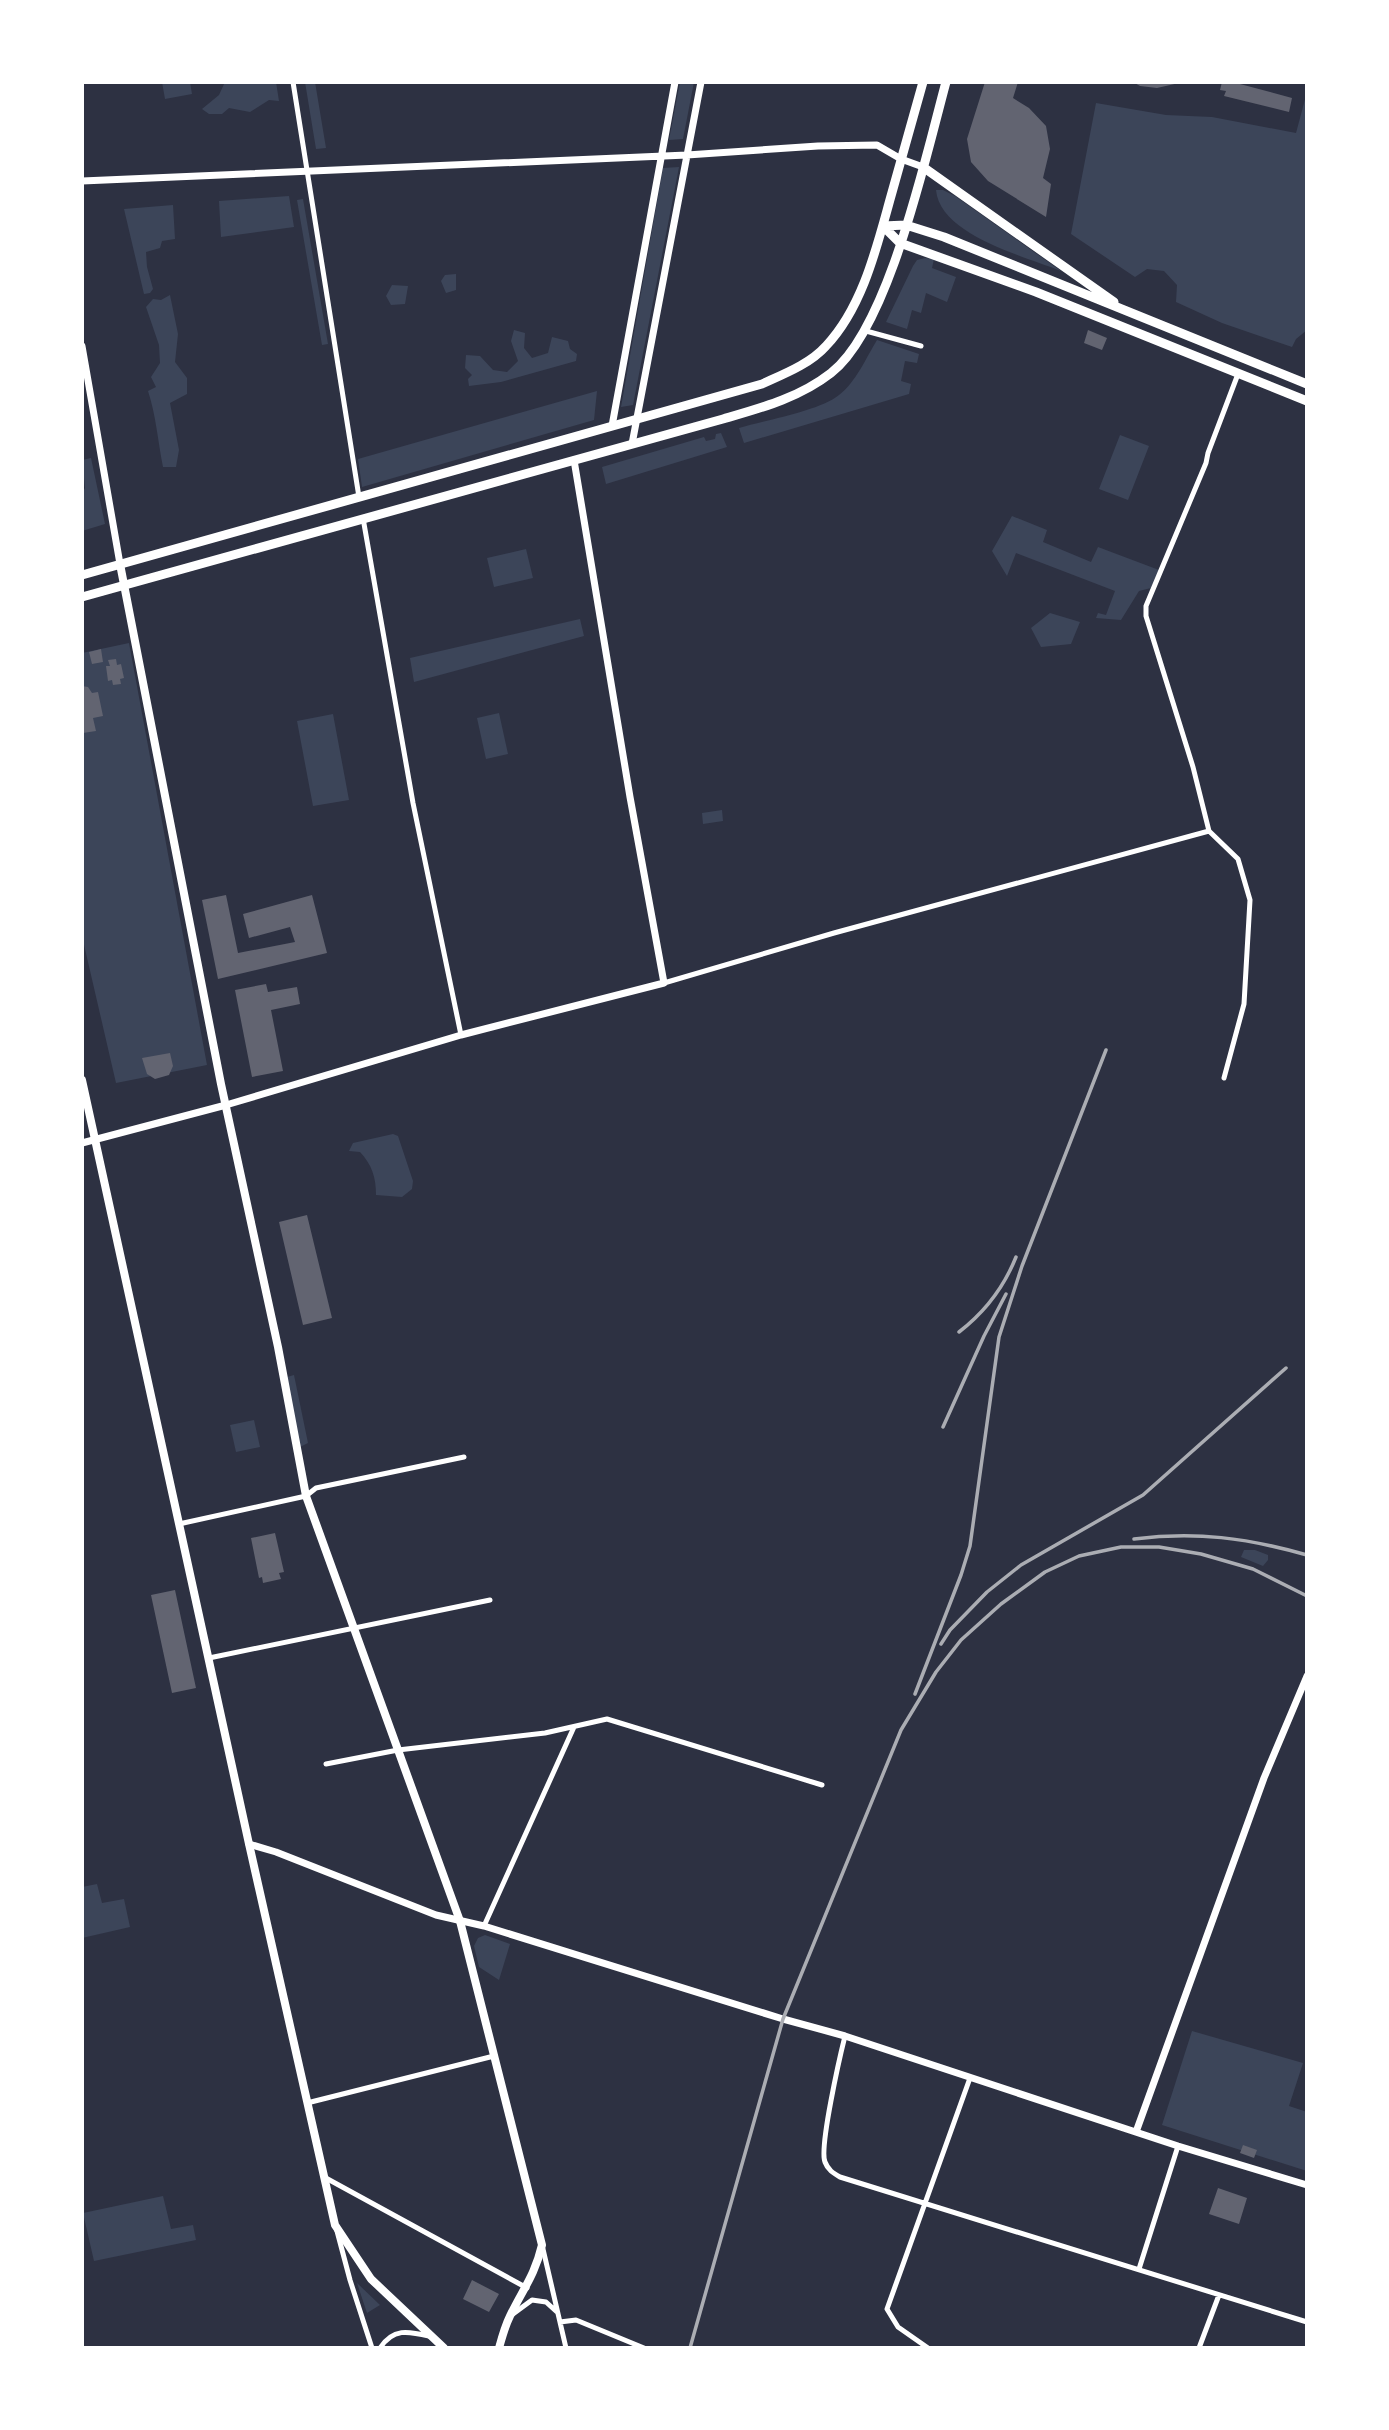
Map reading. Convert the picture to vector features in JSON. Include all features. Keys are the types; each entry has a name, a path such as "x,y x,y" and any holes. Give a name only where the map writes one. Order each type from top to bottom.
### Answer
{"main road":[{"path":"82,575 762,384 789,372 825,348 852,307 883,226 922,82"},
{"path":"82,597 774,404 802,391 832,372 866,331 906,225 946,82"},
{"path":"923,167 1127,311"},
{"path":"883,226 906,225 944,237 1307,384"},
{"path":"883,226 900,243 1036,292 1307,401"},
{"path":"120,564 306,1496 460,1921 542,2245 538,2264 510,2316 499,2348"},
{"path":"82,1080 335,2225 371,2279 444,2348"}],"street":[{"path":"293,82 359,497"},
{"path":"612,426 675,82"},
{"path":"632,444 701,82"},
{"path":"82,181 877,145 901,159 923,167"},
{"path":"866,331 921,345"},
{"path":"82,345 120,564"},
{"path":"1224,1078 1244,1004 1250,900 1238,859 1209,831 1193,767 1146,616 1146,606 1206,463 1238,374"},
{"path":"574,460 664,984"},
{"path":"363,518 410,789 461,1035"},
{"path":"82,1143 226,1105 461,1035 664,984 834,933 1209,831"},
{"path":"179,1524 306,1496 316,1488 464,1457"},
{"path":"209,1658 490,1600"},
{"path":"1136,2132 1264,1778 1307,1676"},
{"path":"326,1764 398,1750 545,1733 607,1719 822,1785"},
{"path":"484,1926 574,1727"},
{"path":"249,1844 276,1852 436,1915 484,1926 783,2020 845,2036 1178,2146 1307,2185"},
{"path":"845,2036 834,2083 823,2160 830,2171 840,2177 1307,2322"},
{"path":"307,2103 494,2056"},
{"path":"928,2348 898,2327 887,2309 970,2078"},
{"path":"1139,2269 1178,2146"},
{"path":"324,2177 527,2288"},
{"path":"335,2225 349,2280 372,2348"},
{"path":"542,2245 566,2348"},
{"path":"1199,2348 1219,2295"},
{"path":"510,2316 532,2300 546,2302 557,2312"},
{"path":"560,2322 576,2320 644,2348"},
{"path":"380,2348 397,2332 431,2336"}],"shaded area":[{"path":"162,82 190,82 192,94 165,99"},
{"path":"225,82 276,82 279,101 269,100 250,112 229,108 222,114 209,114 202,109 219,95"},
{"path":"305,82 315,82 326,148 316,149"},
{"path":"680,82 694,82 683,139 669,140"},
{"path":"1307,92 1307,330 1296,339 1292,347 1222,323 1176,302 1177,285 1164,271 1147,269 1135,277 1071,234 1096,103 1166,115 1212,117 1296,133"},
{"path":"679,167 633,405 621,407 663,168"},
{"path":"936,190 943,190 955,196 1061,271 1006,251 968,231 952,220 941,206"},
{"path":"289,196 294,227 221,237 219,201"},
{"path":"303,199 328,344 322,345 297,200"},
{"path":"173,205 175,239 162,241 160,248 146,252 153,289 144,294 124,209"},
{"path":"934,259 932,268 956,277 947,302 926,293 921,313 912,310 907,329 886,322 913,266 917,260"},
{"path":"456,274 456,290 446,293 441,281 445,275"},
{"path":"392,285 408,286 405,304 391,305 386,296"},
{"path":"170,295 178,334 175,362 187,378 187,394 170,403 179,450 176,467 163,467 148,391 156,387 151,377 160,363 159,345 146,307 153,299 161,300"},
{"path":"514,330 525,333 524,348 532,358 548,353 552,337 568,341 570,349 577,354 576,361 501,382 469,386 468,379 472,375 465,368 466,355 480,356 493,370 507,372 518,361 511,341"},
{"path":"877,340 919,354 917,363 905,361 901,381 911,384 909,394 744,443 739,428 819,406 839,395 856,377"},
{"path":"597,391 594,420 362,487 358,459"},
{"path":"721,433 727,447 606,484 602,467 704,437 706,441 715,439 716,434"},
{"path":"1120,435 1149,446 1128,500 1099,489"},
{"path":"91,458 105,524 82,531 82,493 85,488 82,460"},
{"path":"1012,516 1047,530 1043,542 1091,562 1098,547 1159,570 1151,588 1139,591 1121,620 1096,618 1098,613 1106,615 1115,591 1016,553 1007,576 992,551"},
{"path":"526,549 533,578 494,587 487,558"},
{"path":"1050,613 1080,622 1071,644 1041,647 1031,628"},
{"path":"580,619 584,636 414,682 410,658"},
{"path":"129,643 207,1065 116,1083 82,936 82,653"},
{"path":"499,713 508,754 486,759 477,718"},
{"path":"333,714 349,800 313,806 297,721"},
{"path":"722,810 723,821 703,824 702,813"},
{"path":"393,1134 398,1136 413,1181 412,1189 402,1197 376,1195 374,1177 368,1162 360,1152 349,1151 353,1143"},
{"path":"294,1375 308,1443 300,1447 287,1377"},
{"path":"254,1420 260,1447 236,1452 230,1425"},
{"path":"1244,1550 1255,1550 1268,1555 1268,1560 1263,1566 1241,1557"},
{"path":"97,1884 102,1903 124,1899 130,1927 82,1938 82,1887"},
{"path":"485,1935 510,1944 499,1980 479,1967 474,1946 478,1938"},
{"path":"1192,2031 1303,2063 1289,2106 1307,2112 1307,2171 1162,2125"},
{"path":"163,2196 171,2229 193,2225 196,2240 94,2261 83,2213"},
{"path":"357,2283 380,2305 367,2313"}],"building":[{"path":"985,82 1018,82 1013,98 1029,108 1046,126 1050,149 1043,178 1051,184 1046,217 988,181 971,162 967,139"},
{"path":"1133,82 1179,83 1157,88 1140,86"},
{"path":"1222,82 1240,82 1292,98 1289,112 1224,96 1226,91 1220,90"},
{"path":"1088,330 1107,338 1102,350 1084,343"},
{"path":"101,649 103,662 92,664 89,652"},
{"path":"116,659 117,665 121,664 124,678 120,679 121,684 113,685 112,680 108,681 106,666 110,666 108,660"},
{"path":"82,686 88,687 92,693 98,692 103,716 93,718 96,731 83,733"},
{"path":"226,895 238,953 295,942 290,927 249,938 243,914 312,895 327,953 218,979 202,900"},
{"path":"266,984 268,992 297,987 300,1004 271,1010 283,1071 252,1077 235,990"},
{"path":"170,1053 173,1066 169,1075 155,1079 147,1074 142,1058"},
{"path":"307,1215 332,1318 303,1325 279,1222"},
{"path":"275,1533 284,1572 279,1573 281,1579 263,1583 262,1577 259,1578 251,1538"},
{"path":"175,1590 196,1688 172,1693 151,1595"},
{"path":"1243,2145 1257,2150 1254,2158 1240,2153"},
{"path":"1218,2188 1247,2198 1239,2224 1209,2214"},
{"path":"472,2280 499,2294 489,2312 463,2299"}],"railway":[{"path":"915,1694 970,1546 999,1337 1022,1266 1106,1050"},
{"path":"959,1332 993,1298 1016,1257"},
{"path":"943,1427 1006,1294"},
{"path":"941,1644 950,1630 987,1592 1021,1565 1143,1495 1286,1368"},
{"path":"1134,1539 1200,1536 1242,1540 1307,1555"},
{"path":"690,2348 783,2019 901,1730 936,1672 961,1640 1001,1604 1045,1572 1079,1556 1121,1547 1159,1547 1201,1554 1253,1569 1307,1596"}]}
